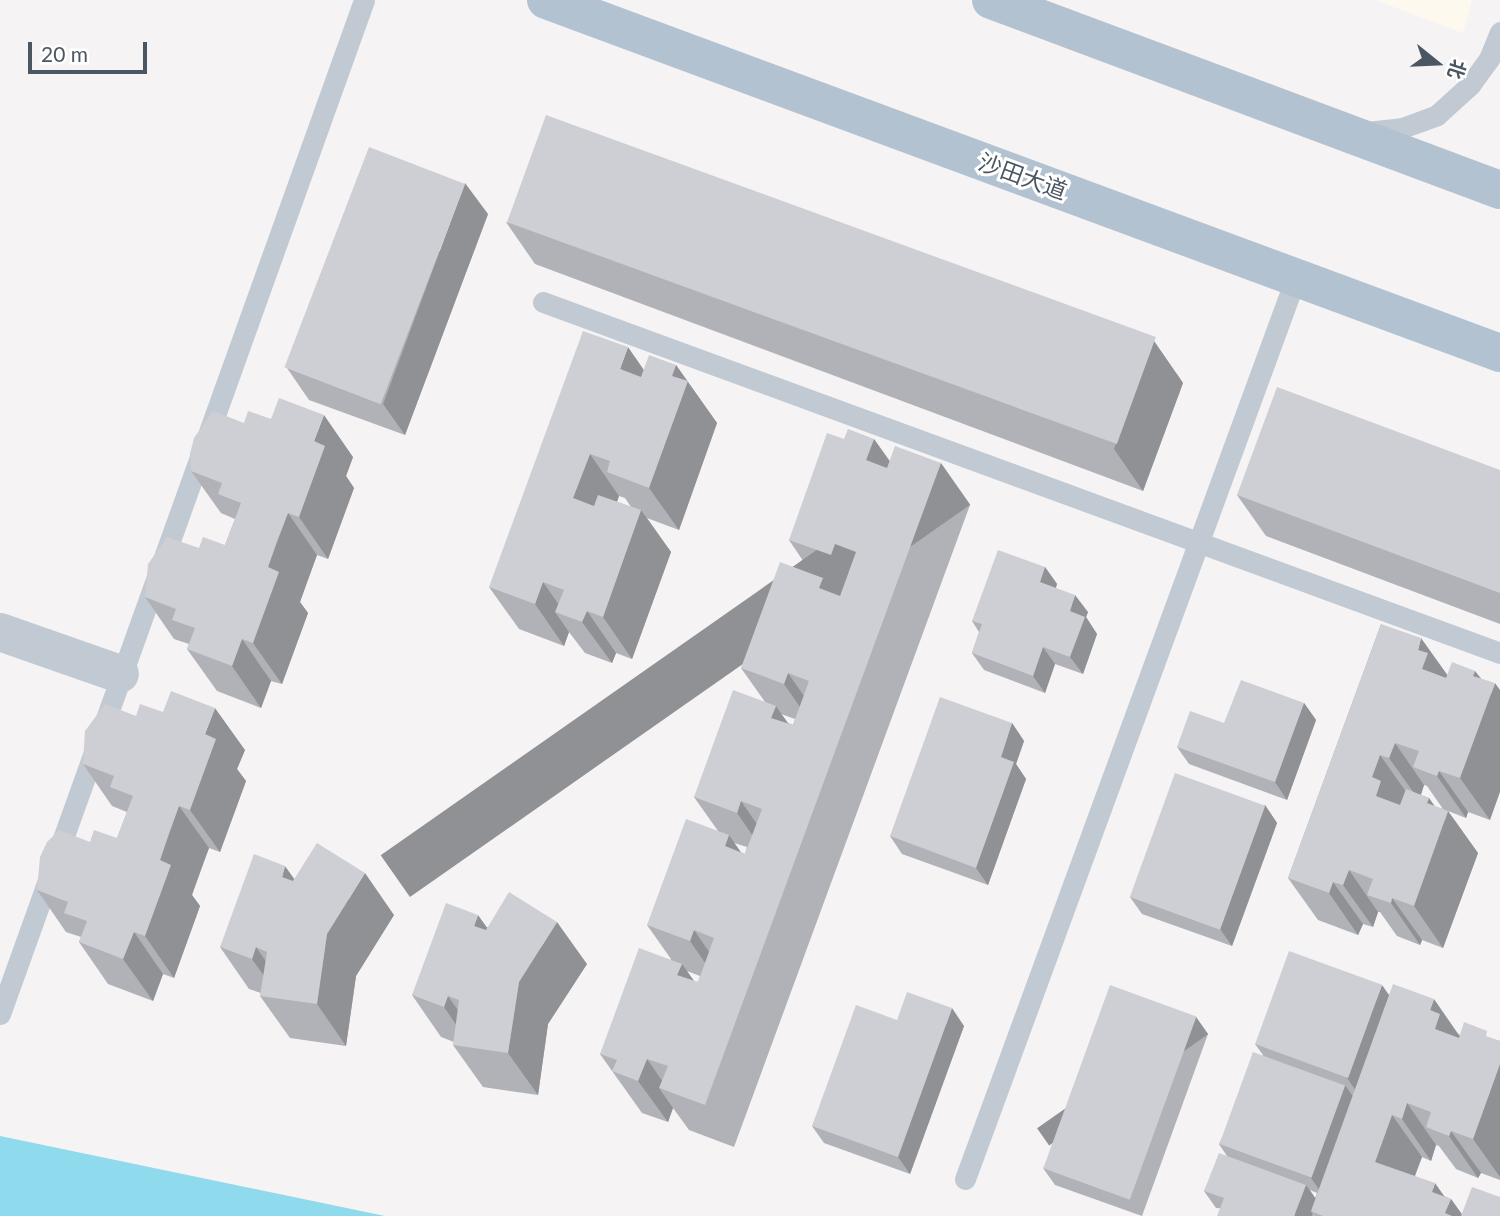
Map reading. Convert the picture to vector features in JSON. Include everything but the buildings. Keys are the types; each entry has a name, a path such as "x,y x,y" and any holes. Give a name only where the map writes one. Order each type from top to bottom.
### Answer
{"main road":[{"name":"沙田大道","path":"546,0 1500,353"},
{"path":"991,0 1500,190"}],"street":[{"path":"0,632 120,674"}],"lane":[{"path":"0,1014 364,0"},
{"path":"1333,128 1366,132 1402,128 1437,115 1470,85 1489,59 1500,32"},
{"path":"965,1179 1296,277"},
{"path":"543,302 1500,653"}],"shaded area":[{"path":"1375,0 1472,0 1463,33"}],"water":[{"path":"0,1136 385,1216 0,1216"}]}
